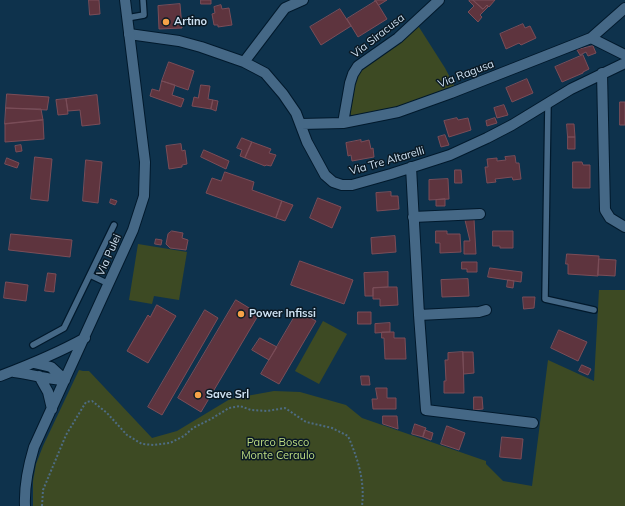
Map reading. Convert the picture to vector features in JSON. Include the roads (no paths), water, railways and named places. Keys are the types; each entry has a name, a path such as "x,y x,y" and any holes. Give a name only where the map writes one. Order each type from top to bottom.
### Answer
{"street":[{"name":"Via Pulei","path":"24,506 28,469 34,447 133,230 145,190 145,162 125,0"},
{"path":"244,62 285,8 304,0"},
{"name":"Via Siracusa","path":"344,123 350,83 358,66 398,38 439,0"},
{"name":"Via Ragusa","path":"301,124 344,123 398,112 451,93 591,38 625,8"},
{"name":"Via Tre Altarelli","path":"129,34 179,41 244,62 265,73 283,94 301,124 307,142 325,175 333,182 342,185 352,185 450,155 512,125 571,89 625,63"},
{"path":"591,38 625,55"},
{"path":"602,73 605,210 610,218 625,227"},
{"path":"411,167 426,410 533,423"},
{"path":"413,217 480,214"},
{"path":"419,315 479,312 486,310"},
{"path":"0,376 34,363 85,338"},
{"path":"34,363 51,367 65,380"},
{"path":"12,372 39,376 53,380 65,380"},
{"path":"39,376 48,392 52,409"}],"lane":[{"path":"127,18 144,15 143,0"},
{"path":"548,103 545,299 594,310"},
{"path":"34,345 64,328 114,225"},
{"path":"90,275 109,284"}],"place":[{"name":"Artino","path":"166,22"},
{"name":"Power Infissi","path":"241,314"},
{"name":"Save Srl","path":"198,395"}],"park label":[{"name":"Parco Bosco Monte Ceraulo","path":"278,449"}]}
